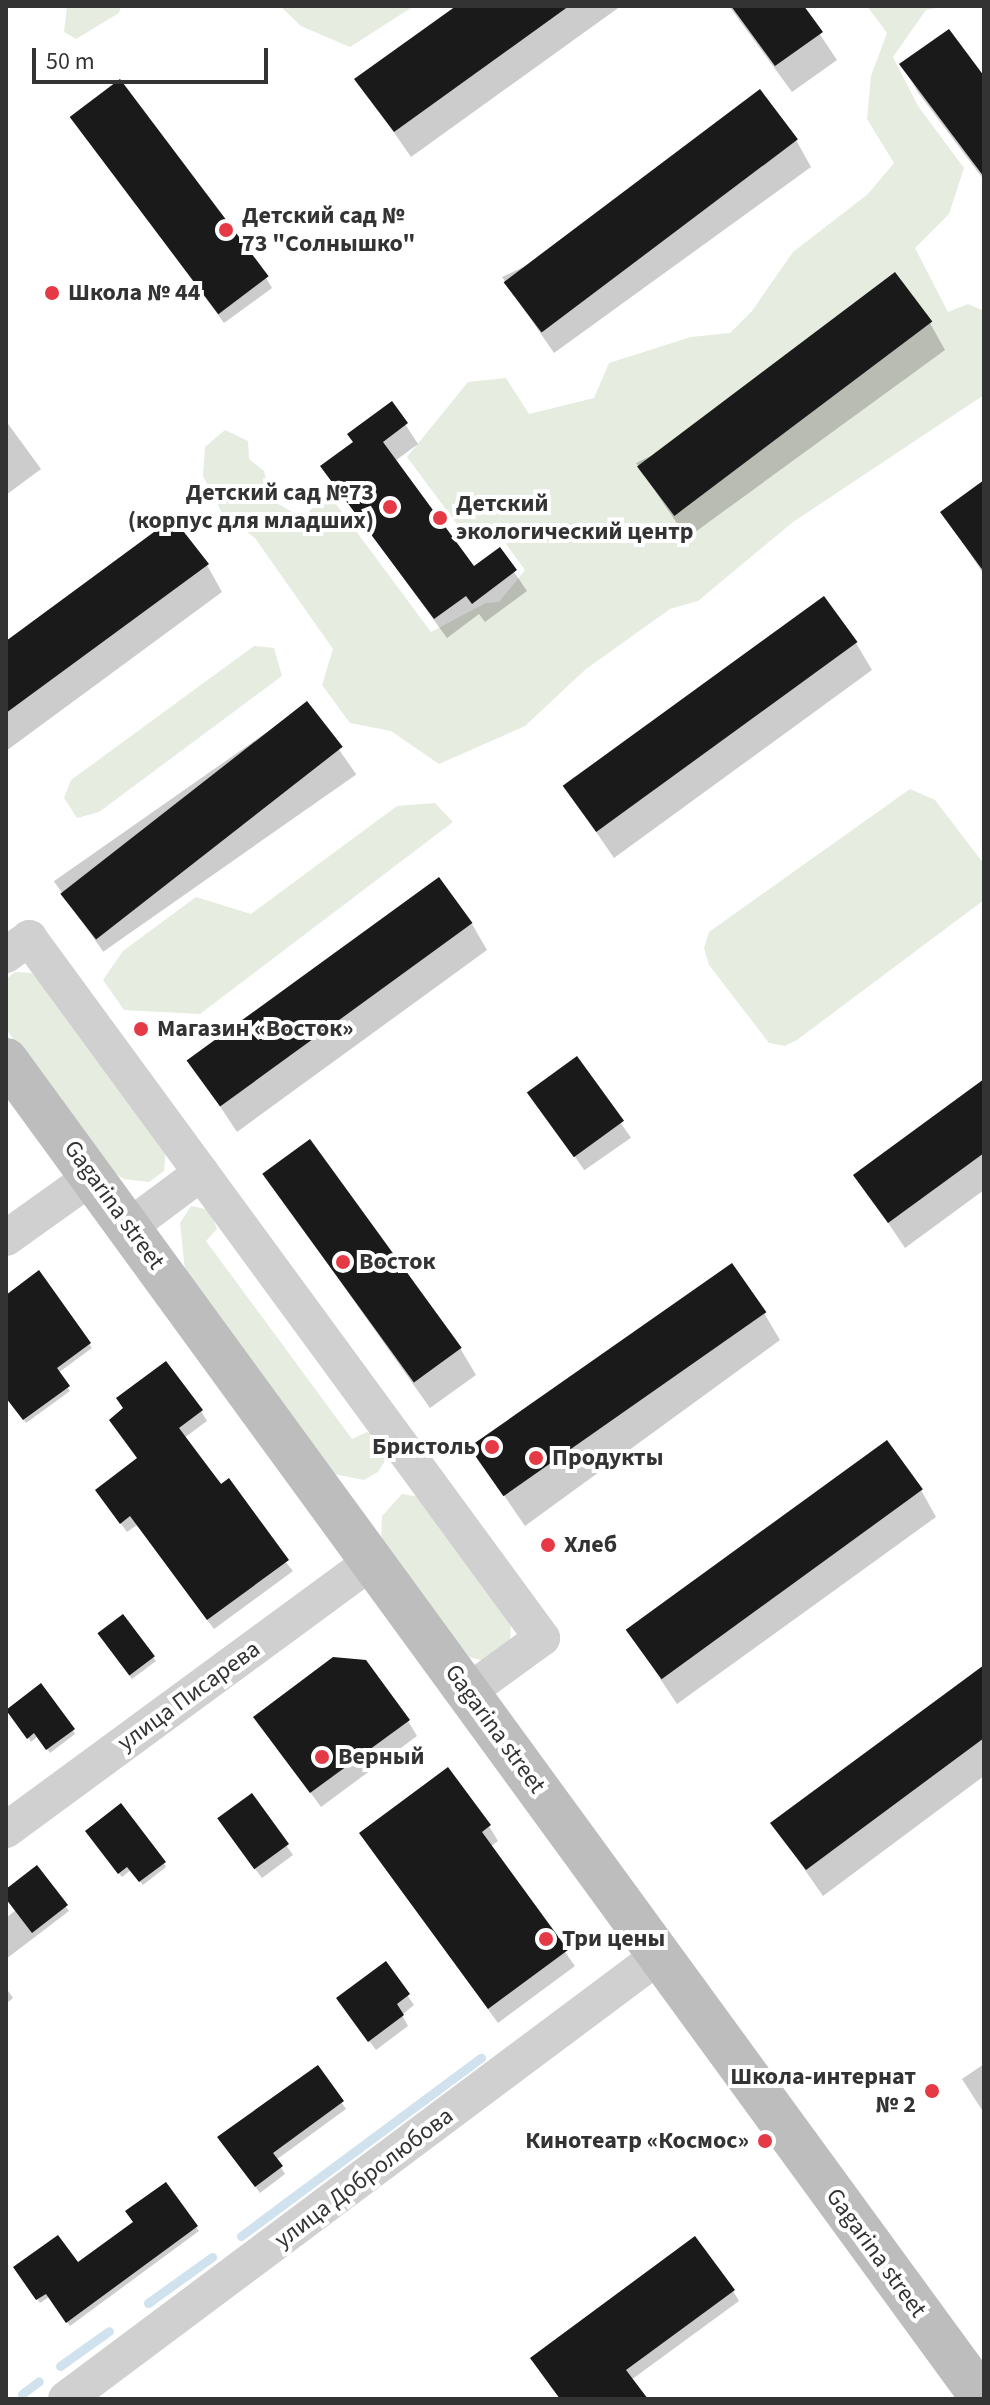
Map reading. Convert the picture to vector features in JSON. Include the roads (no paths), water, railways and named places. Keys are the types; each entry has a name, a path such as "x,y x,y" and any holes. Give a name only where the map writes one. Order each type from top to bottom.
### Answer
{"main road":[{"name":"Gagarina street","path":"6,1060 983,2399"}],"street":[{"path":"6,955 29,938 542,1638 468,1692"},
{"path":"130,1226 201,1173"},
{"path":"6,1238 93,1176"},
{"name":"улица Писарева","path":"6,1830 372,1561"},
{"name":"улица Добролюбова","path":"66,2399 660,1955"}],"waterway":[{"path":"241,2236 481,2058"},
{"path":"148,2303 212,2257"},
{"path":"60,2366 109,2331"},
{"path":"22,2394 39,2381"}],"place":[{"name":"Детский сад № 73 \"Солнышко\"","path":"226,230"},
{"name":"Школа № 44","path":"52,293"},
{"name":"Детский сад №73 (корпус для младших)","path":"390,507"},
{"name":"Детский экологический центр","path":"440,518"},
{"name":"Магазин «Восток»","path":"141,1029"},
{"name":"Восток","path":"343,1262"},
{"name":"Бристоль","path":"492,1447"},
{"name":"Продукты","path":"536,1458"},
{"name":"Хлеб","path":"548,1545"},
{"name":"Верный","path":"322,1757"},
{"name":"Три цены","path":"546,1939"},
{"name":"Школа-интернат № 2","path":"932,2091"},
{"name":"Кинотеатр «Космос»","path":"765,2141"}]}
